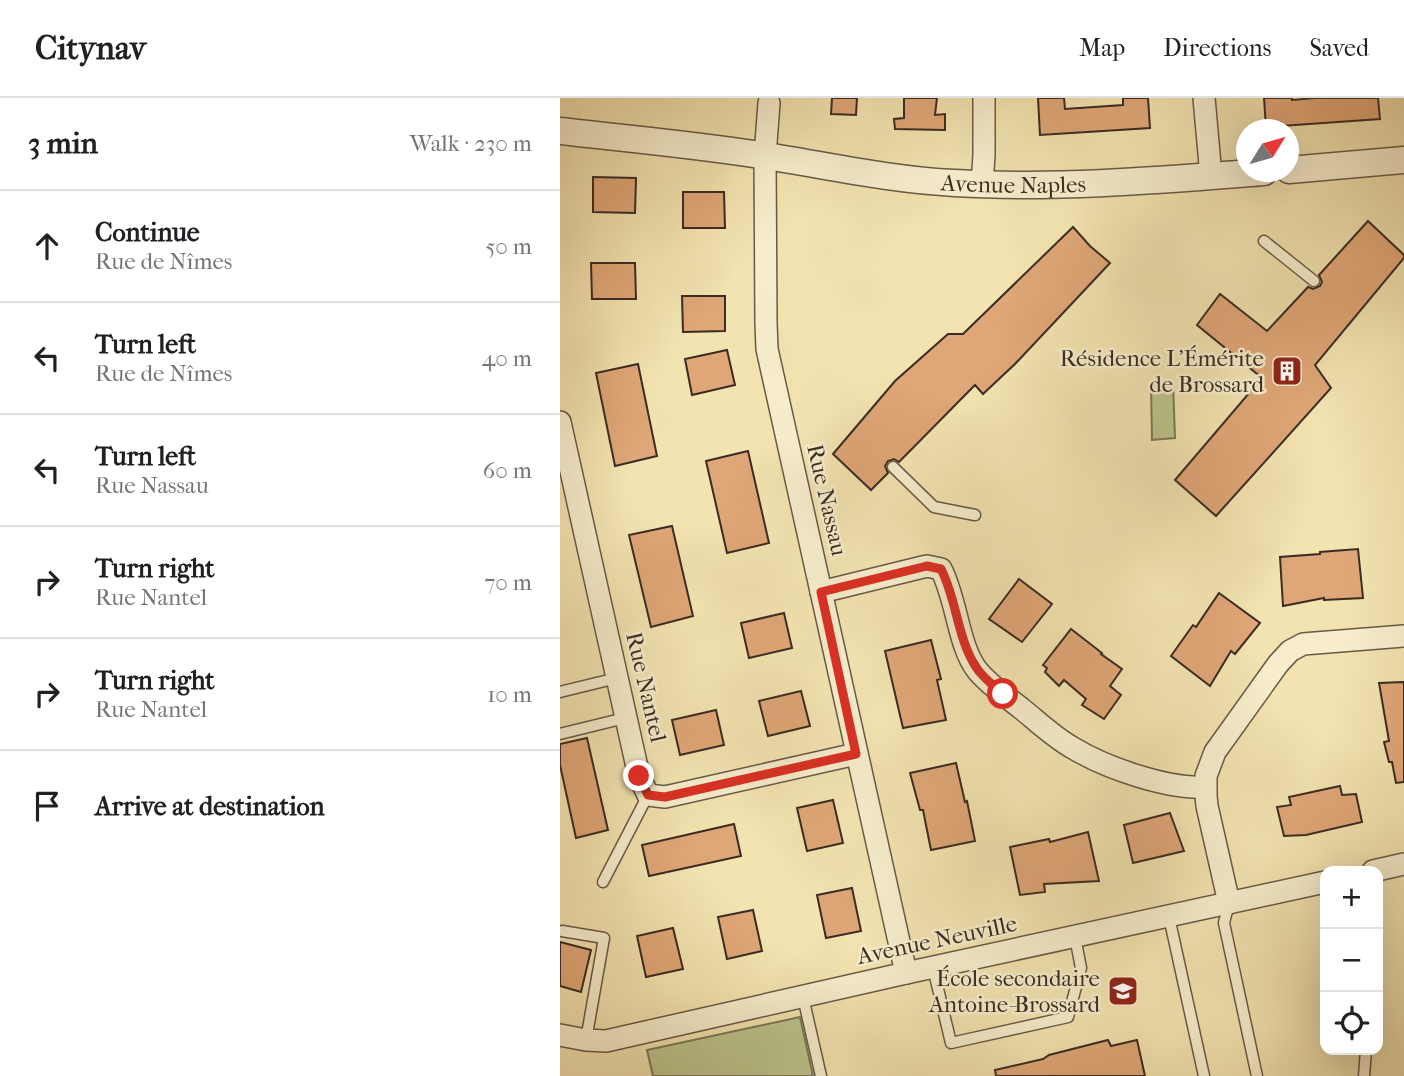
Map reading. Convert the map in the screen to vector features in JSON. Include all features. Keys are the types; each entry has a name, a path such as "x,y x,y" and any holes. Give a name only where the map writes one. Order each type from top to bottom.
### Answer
{"street":[{"path":"982,184 984,98"},
{"path":"1204,98 1211,176"},
{"path":"765,156 769,103"},
{"name":"Avenue Naples","path":"560,131 765,156 940,182 1078,185 1236,174"},
{"name":"Rue Nassau","path":"765,156 767,349 906,973"},
{"path":"1299,169 1404,160"},
{"name":"Rue Nantel","path":"560,422 625,718 639,776 648,795"},
{"path":"821,592 927,566 941,569 948,583 966,650 977,670 1003,694 1071,748 1100,762 1147,779 1205,787"},
{"path":"1229,904 1205,787 1215,752 1290,651 1314,642 1404,636"},
{"path":"648,795 665,797 856,754"},
{"path":"1383,869 1404,864"},
{"name":"Avenue Neuville","path":"560,1035 586,1040 617,1039 1320,883"}],"lane":[{"path":"1264,241 1314,281"},
{"path":"893,467 934,507 975,515"},
{"path":"560,692 617,678"},
{"path":"560,734 625,718"},
{"path":"603,881 648,795"},
{"path":"1229,904 1224,923 1257,1076"},
{"path":"1169,917 1204,1076"},
{"path":"562,931 604,938 586,1040"},
{"path":"933,968 951,1043 1049,1022 1068,1017 1082,968 1075,937"},
{"path":"803,997 821,1076"},
{"path":"1364,1076 1366,1055"}],"green space":[{"path":"1173,383 1175,438 1152,440 1151,384"},
{"path":"800,1017 813,1076 653,1076 647,1050"}],"building":[{"path":"832,98 857,98 856,115 831,114"},
{"path":"904,98 937,98 935,115 945,114 945,130 895,129 894,119 904,118"},
{"path":"1038,98 1064,98 1065,109 1123,105 1123,98 1148,98 1150,128 1040,135"},
{"path":"1264,98 1378,98 1380,119 1299,125 1299,119 1265,119"},
{"path":"593,177 636,178 635,213 593,212"},
{"path":"683,192 724,192 725,228 683,228"},
{"name":"Résidence L'Émérite de Brossard","path":"1368,221 1404,258 1315,365 1331,388 1216,516 1175,480 1262,378 1197,325 1220,294 1267,331 1308,287 1313,289 1320,286 1322,282 1319,275"},
{"path":"1073,227 1110,263 983,394 975,385 899,462 894,459 888,461 885,466 888,473 871,490 833,454 895,381 948,334 963,334"},
{"path":"591,263 635,263 636,299 592,299"},
{"path":"682,296 725,296 725,331 683,332"},
{"path":"727,350 735,385 692,395 685,359"},
{"path":"638,364 657,456 615,466 596,373"},
{"path":"748,451 769,543 727,553 706,461"},
{"path":"672,526 693,616 651,627 629,535"},
{"path":"1358,549 1363,598 1324,598 1283,606 1280,557"},
{"path":"1019,579 1052,604 1022,642 989,619"},
{"path":"1219,593 1260,623 1235,654 1231,651 1210,686 1171,656 1193,625 1196,627"},
{"path":"784,613 792,648 749,658 741,623"},
{"path":"1071,629 1122,669 1110,686 1121,695 1104,719 1082,705 1086,699 1064,680 1059,686 1045,672 1047,668 1043,665"},
{"path":"931,640 941,679 937,680 946,720 903,728 885,651"},
{"path":"1404,682 1404,782 1396,783 1384,742 1389,741 1379,683"},
{"path":"801,691 810,726 768,736 759,701"},
{"path":"716,710 724,745 680,755 672,720"},
{"path":"587,738 608,830 576,838 560,765 560,744"},
{"path":"956,763 975,841 931,850 923,810 920,810 910,773"},
{"path":"1340,786 1342,795 1356,794 1362,822 1306,835 1284,836 1277,807 1291,805 1289,797"},
{"path":"833,800 843,843 807,851 797,808"},
{"path":"1170,813 1184,851 1133,863 1124,825"},
{"path":"734,824 741,856 649,876 642,845"},
{"path":"1088,832 1099,881 1044,884 1045,892 1020,895 1010,847 1049,839 1050,842"},
{"path":"852,888 861,931 826,938 817,895"},
{"path":"753,910 762,951 727,959 718,917"},
{"path":"673,928 683,969 646,977 637,936"},
{"path":"560,942 591,950 581,992 560,986"},
{"path":"1108,1040 1111,1046 1137,1040 1145,1076 996,1076 995,1070"}],"place":[{"name":"Résidence L'Émérite de Brossard","path":"1287,371"},
{"name":"École secondaire Antoine-Brossard","path":"1123,991"}],"route":[{"path":"639,776 648,795 665,797 856,754 821,592 927,566 941,569 948,583 966,650 977,670 1003,694"}]}
